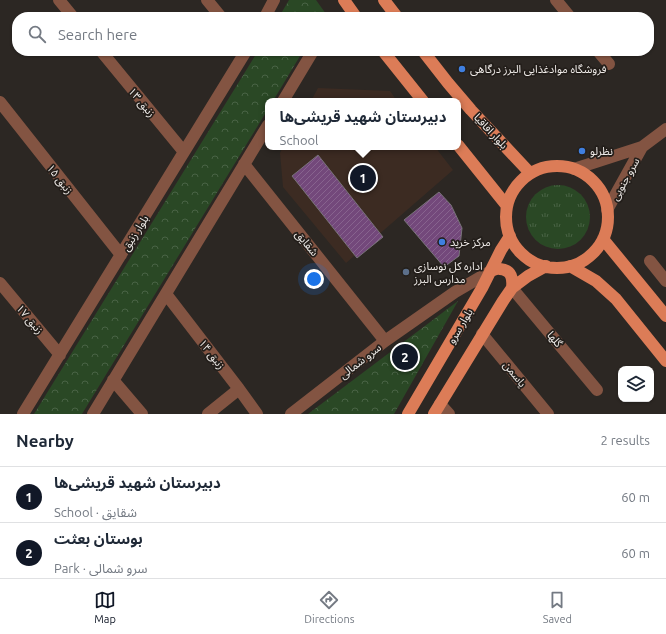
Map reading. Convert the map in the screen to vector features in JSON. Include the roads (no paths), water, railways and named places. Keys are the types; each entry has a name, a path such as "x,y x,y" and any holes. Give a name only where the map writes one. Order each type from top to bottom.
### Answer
{"main road":[{"path":"344,0 352,12"},
{"path":"384,0 393,12"},
{"path":"387,56 421,98"},
{"name":"بلوار اقاقیا","path":"427,56 460,98"},
{"name":"بلوار اقاقیا","path":"461,99 530,173"},
{"path":"461,149 506,206"},
{"path":"552,166 563,166 574,169 586,175 597,185 604,197 607,210 607,225 603,239 595,251 584,260 570,266 558,268 546,266 531,260 518,250 506,226 506,206 511,193 519,182 530,173 540,168 552,166"},
{"name":"بلوار سرو","path":"408,414 482,288 501,250 510,236"},
{"path":"603,239 666,316"},
{"path":"437,409 482,334 512,288 528,276 546,266"},
{"path":"570,266 596,281 616,299 666,361"},
{"path":"491,271 500,268 508,271 513,279 512,288"}],"street":[{"path":"59,0 69,12"},
{"path":"207,0 217,12"},
{"path":"268,12 274,0"},
{"path":"556,0 566,12"},
{"name":"زنبق ۱۳","path":"105,56 184,152"},
{"name":"بلوار زنبق","path":"23,414 243,56"},
{"path":"285,98 310,56"},
{"path":"602,56 609,64"},
{"name":"زنبق ۱۵","path":"0,102 121,255"},
{"name":"سرو جنوبی","path":"574,169 642,147 666,129"},
{"path":"93,414 265,130"},
{"name":"سرو جنوبی","path":"607,210 642,147"},
{"name":"شقایق","path":"244,164 385,341"},
{"path":"650,261 666,281"},
{"name":"سرو شمالی","path":"291,414 385,341 455,292 491,271"},
{"name":"زنبق ۱۷","path":"0,283 60,355"},
{"name":"گلها","path":"512,288 597,390"},
{"name":"زنبق ۱۴","path":"166,294 257,414"},
{"name":"یاسمن","path":"482,334 548,414"},
{"path":"113,380 142,414"},
{"path":"208,414 239,389"},
{"path":"437,409 449,414"}],"place":[{"name":"فروشگاه موادغذایی البرز درگاهی","path":"462,69"},
{"name":"نظرلو","path":"582,151"},
{"name":"دبیرستان شهید قریشی‌ها","path":"363,178"},
{"name":"مرکز خرید","path":"442,242"},
{"name":"اداره کل نوسازی مدارس البرز","path":"406,272"},
{"name":"بوستان بعثت","path":"405,357"}]}
